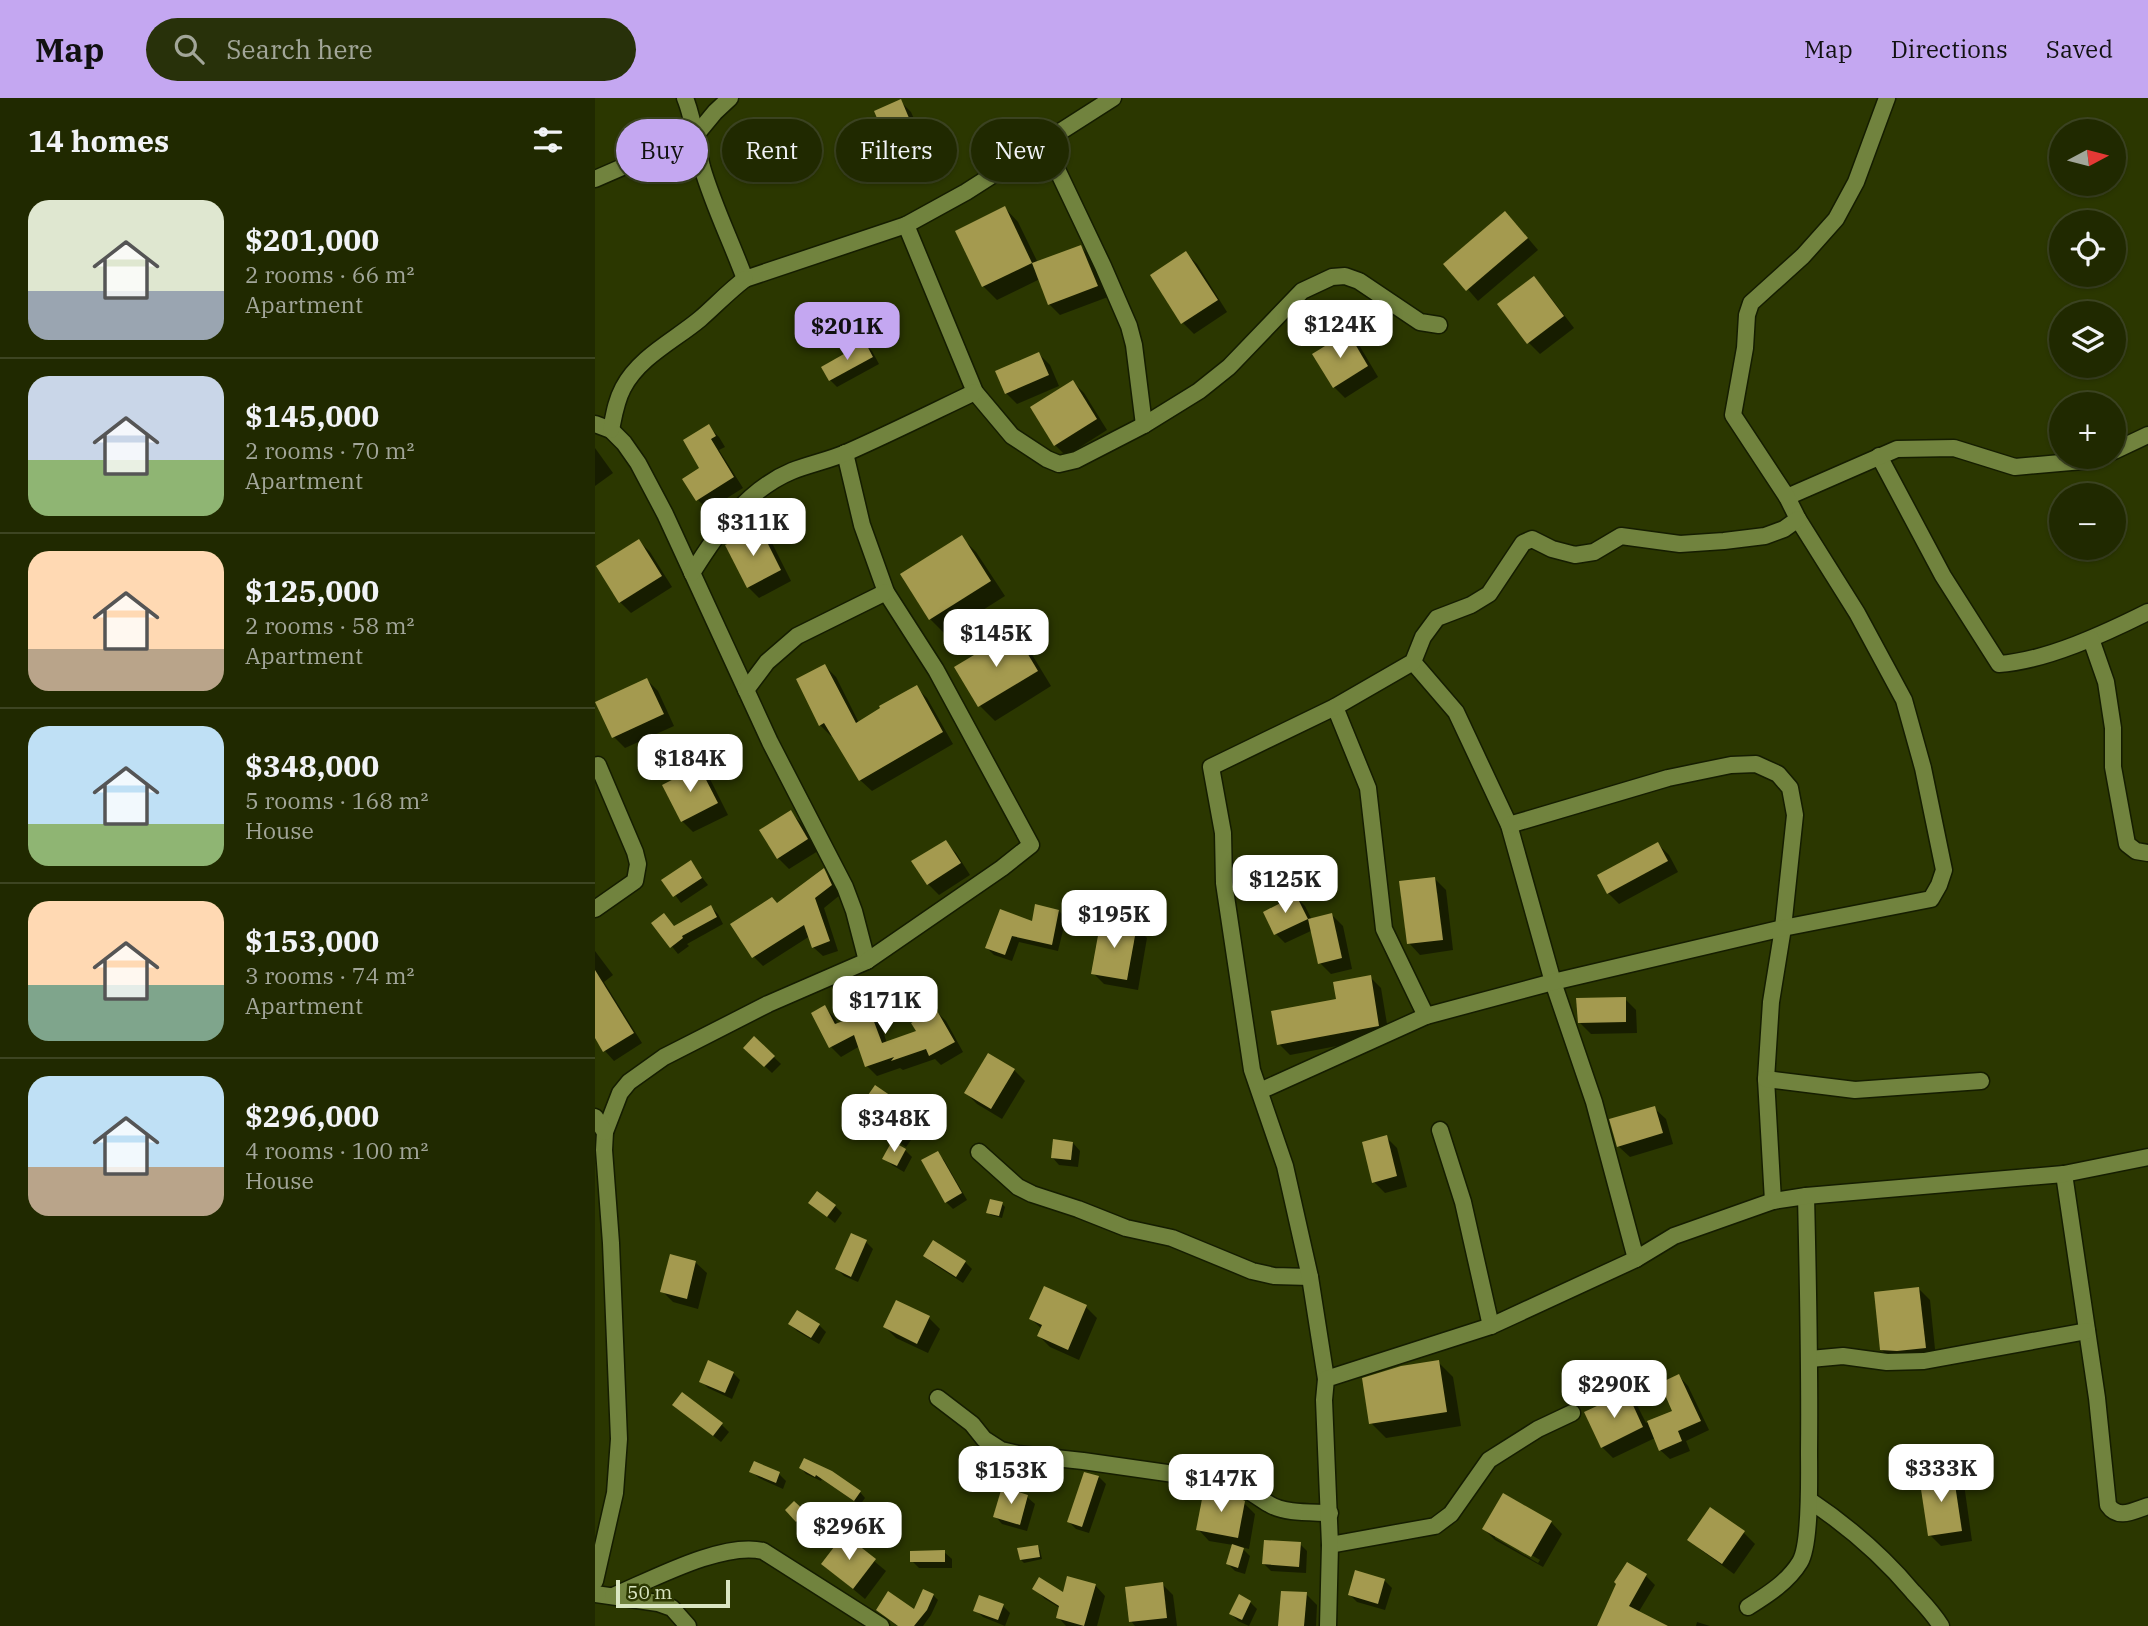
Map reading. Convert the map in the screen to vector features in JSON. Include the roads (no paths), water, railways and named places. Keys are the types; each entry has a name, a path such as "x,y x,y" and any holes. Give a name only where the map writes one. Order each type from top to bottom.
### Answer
{"street":[{"path":"685,98 691,119"},
{"path":"708,120 730,98"},
{"path":"1069,126 1113,98"},
{"path":"1260,1091 1426,1016 1553,982 1783,929 1931,899 1944,870 1923,768 1904,701 1857,613 1787,497 1733,415 1751,303 1803,256 1836,219 1856,182 1887,98"},
{"path":"595,179 616,170"},
{"path":"707,182 744,279"},
{"path":"611,430 623,387 635,370 702,317 744,279 906,225 982,182"},
{"path":"1063,182 1129,326 1144,425"},
{"path":"906,225 975,392 1012,436 1059,464 1076,460 1144,425 1199,391 1229,367 1302,291 1332,276 1345,276 1360,281 1420,321 1439,326"},
{"path":"692,573 726,522 746,502 789,472 845,453 975,392"},
{"path":"595,424 611,430 624,443 638,463 665,514 770,742 845,887 855,911 867,961"},
{"path":"2126,445 2148,435"},
{"path":"1787,497 1897,449 1954,448 2015,467 2049,464"},
{"path":"595,1581 615,1493 619,1439 605,1132 620,1093 629,1082 664,1058 768,1004 867,961 1031,845 936,670 886,592 862,524 845,453"},
{"path":"1879,456 1943,576 1999,664 2015,663 2091,639 2148,612"},
{"path":"1328,1626 1331,1545 1324,1400 1326,1379 1310,1277 1285,1166 1252,1070 1224,883 1223,832 1211,767 1335,707 1413,662 1423,637 1437,618 1471,605 1489,594 1523,542 1532,539 1552,549 1576,555 1594,552 1621,536 1680,544 1724,541 1765,536 1784,529 1798,519"},
{"path":"746,690 767,662 797,636 886,592"},
{"path":"2091,639 2106,681 2113,728 2113,767 2127,844 2136,851 2148,853"},
{"path":"1413,662 1456,712 1509,825 1553,982 1594,1102 1636,1259"},
{"path":"1335,707 1368,788 1384,929 1426,1016"},
{"path":"1509,825 1668,778 1731,765 1756,764 1778,774 1790,788 1795,815 1783,929 1771,1002 1766,1079 1773,1201"},
{"path":"595,909 635,881 638,864 598,765"},
{"path":"1766,1079 1855,1090 1981,1081"},
{"path":"595,1117 605,1132"},
{"path":"1440,1130 1463,1202 1491,1326"},
{"path":"979,1152 1018,1187 1032,1194 1126,1228 1172,1238 1252,1271 1274,1276 1310,1277"},
{"path":"1326,1379 1491,1326 1636,1259 1674,1236 1773,1201 2064,1174 2148,1157"},
{"path":"2064,1174 2097,1398 2108,1505 2113,1512 2120,1515 2148,1506"},
{"path":"1748,1607 1770,1593 1801,1560 1809,1500 1810,1359 1806,1196"},
{"path":"1810,1359 1843,1356 1887,1362 1924,1361 2087,1331"},
{"path":"938,1398 1001,1450 1230,1482 1249,1489 1270,1506 1329,1513"},
{"path":"1331,1545 1435,1526 1451,1514 1489,1460 1538,1429 1572,1413"},
{"path":"1809,1500 1843,1523 1888,1564 1941,1626"},
{"path":"613,1596 702,1558 753,1548 763,1550 881,1626"},
{"path":"595,1594 672,1608 688,1626"}]}
